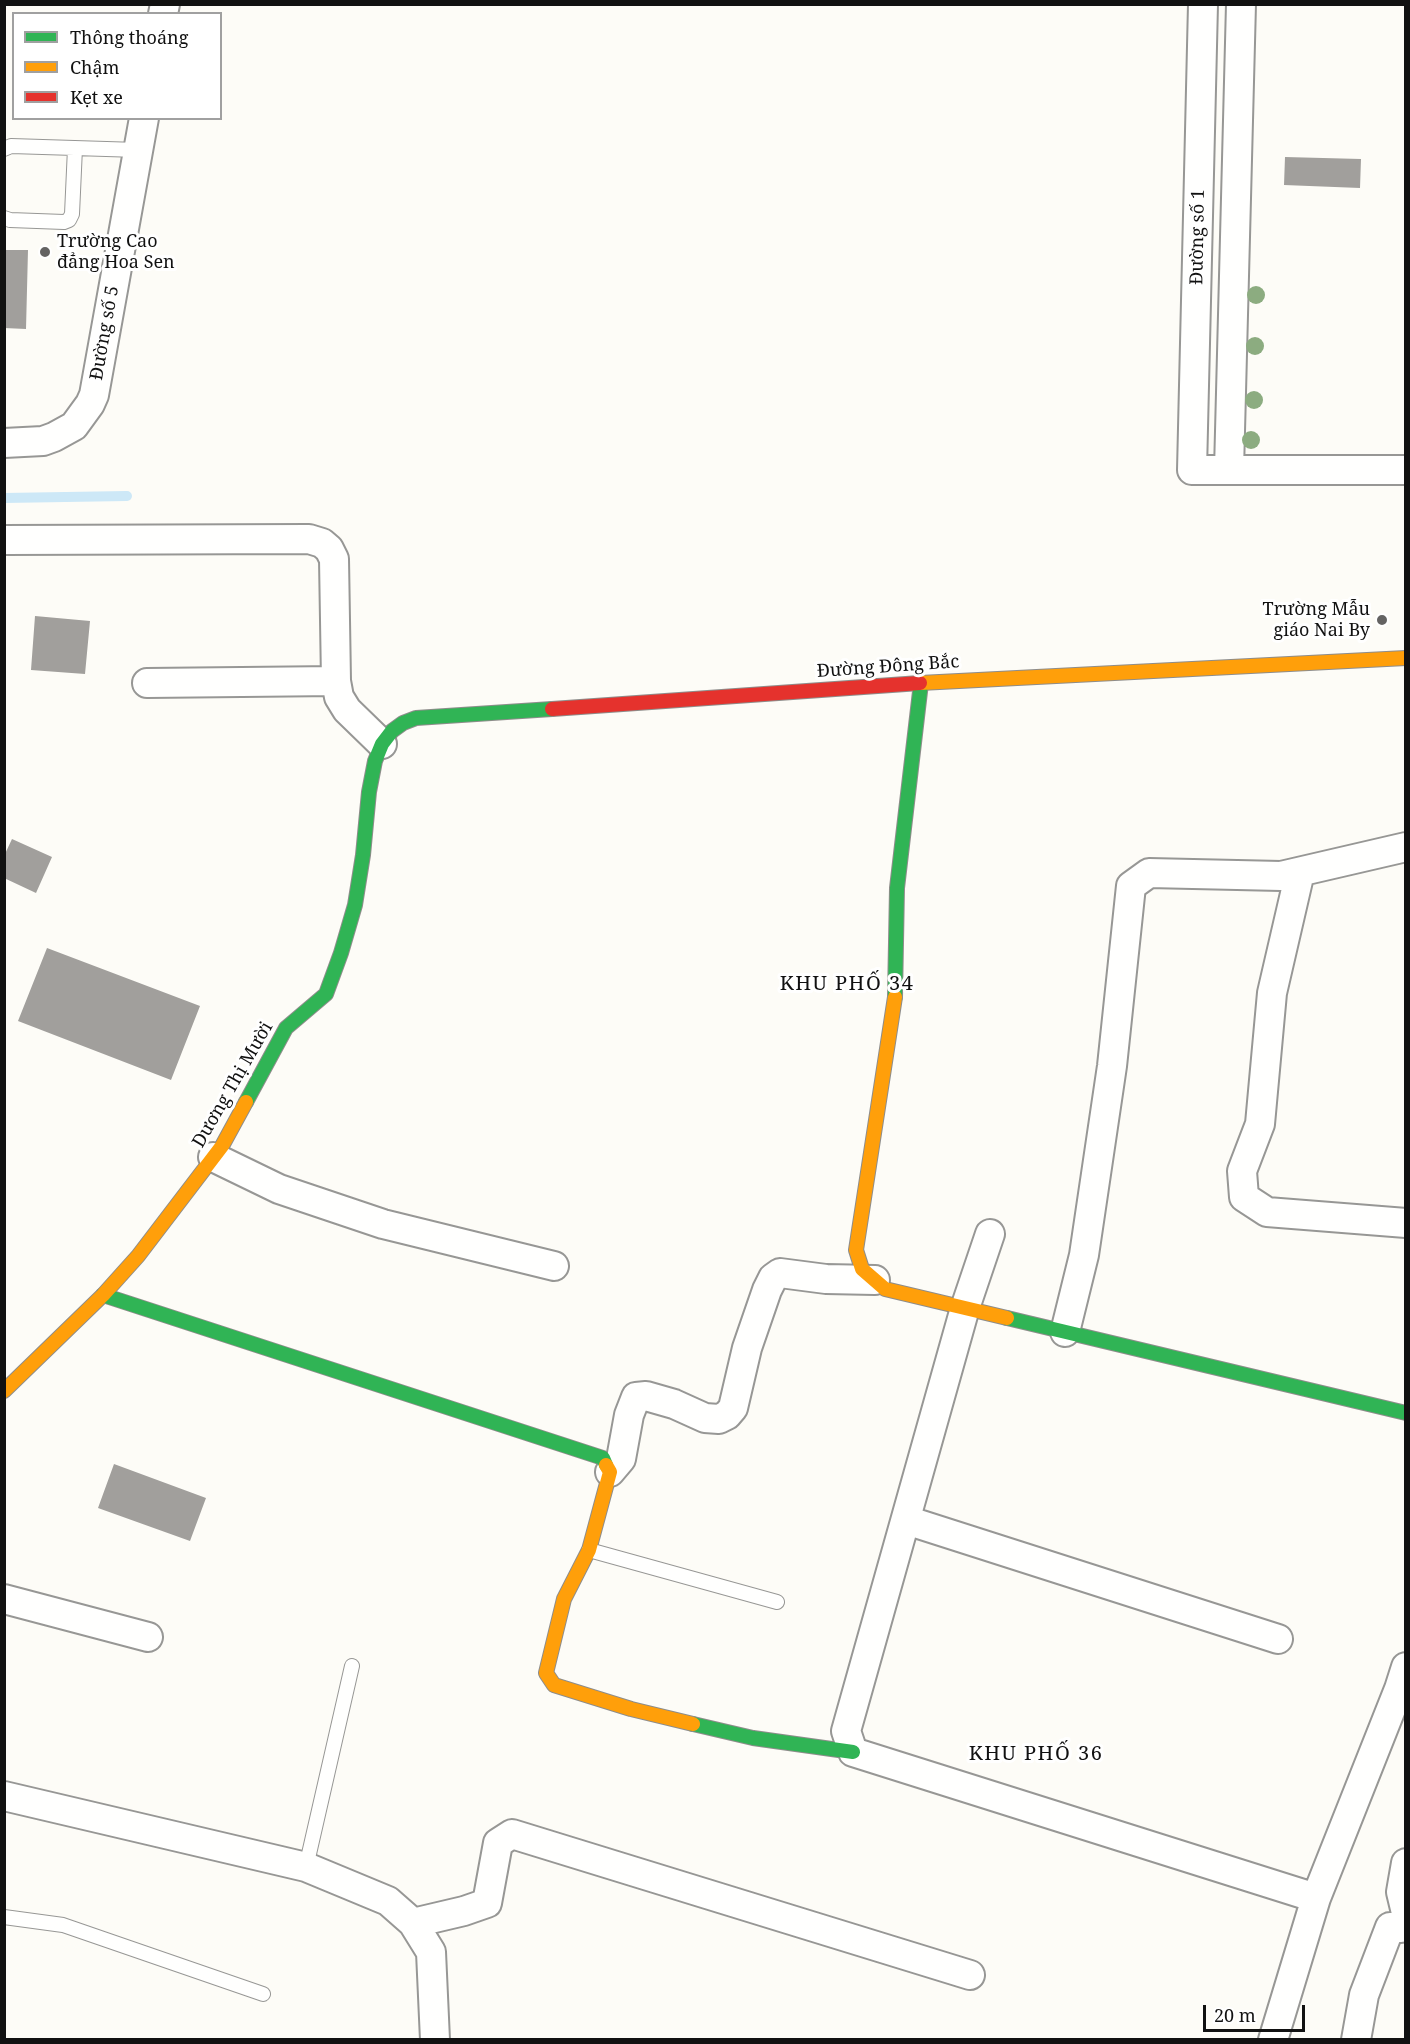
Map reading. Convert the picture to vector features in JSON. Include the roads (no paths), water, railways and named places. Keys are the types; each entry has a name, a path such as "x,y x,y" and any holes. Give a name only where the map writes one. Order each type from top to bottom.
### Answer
{"street":[{"name":"Đường số 1","path":"1203,4 1192,470 1229,470 1241,4"},
{"name":"Đường số 5","path":"4,443 43,441 66,432 80,419 94,395 144,120"},
{"path":"1198,231 1235,232"},
{"path":"1229,470 1406,470"},
{"path":"4,540 316,540 329,549 334,559 336,681 339,697 347,710 382,744"},
{"name":"Đường Đông Bắc","path":"382,744 392,731 416,718 921,682 1406,658"},
{"path":"147,683 336,681"},
{"path":"921,682 897,888 895,999 856,1250 861,1269 885,1289 1406,1413"},
{"name":"Dương Thị Mười","path":"4,1391 102,1295 138,1256 222,1146 286,1028 326,994 355,905 371,776 382,744"},
{"path":"1065,1332 1085,1244 1112,1066 1131,886 1149,873 1281,876 1406,847"},
{"path":"1300,872 1272,993 1260,1124 1242,1171 1244,1197 1268,1212 1406,1223"},
{"path":"213,1157 279,1189 383,1224 554,1266"},
{"path":"853,1752 846,1731 965,1308 990,1234"},
{"path":"875,1280 826,1279 780,1272 773,1278 766,1290 747,1348 733,1408 719,1419 705,1418 674,1404 646,1396 636,1398 629,1415 621,1459 610,1472 589,1550 564,1599 546,1673 554,1685 631,1709 753,1738 853,1752 1316,1898"},
{"path":"102,1295 603,1458 610,1472"},
{"path":"906,1520 1278,1639"},
{"path":"4,1599 148,1637"},
{"path":"1274,2040 1316,1898 1406,1667"},
{"path":"4,1796 306,1867 388,1901 413,1923 431,1952 435,2040"},
{"path":"413,1923 487,1903 498,1843 512,1834 970,1975"},
{"path":"1356,2040 1364,1995 1389,1927 1401,1928 1406,1863"}],"lane":[{"path":"4,149 11,146 138,150"},
{"path":"4,218 64,222 69,220 72,214 75,148"},
{"path":"589,1550 777,1602"},
{"path":"306,1867 352,1666"},
{"path":"4,1917 63,1925 263,1994"}],"waterway":[{"path":"4,498 127,496"}],"place":[{"name":"Trường Cao đẳng Hoa Sen","path":"45,252"},
{"name":"Trường Mẫu giáo Nai By","path":"1382,620"}],"district":[{"name":"KHU PHỐ 34","path":"847,984"},
{"name":"KHU PHỐ 36","path":"1036,1754"}]}
